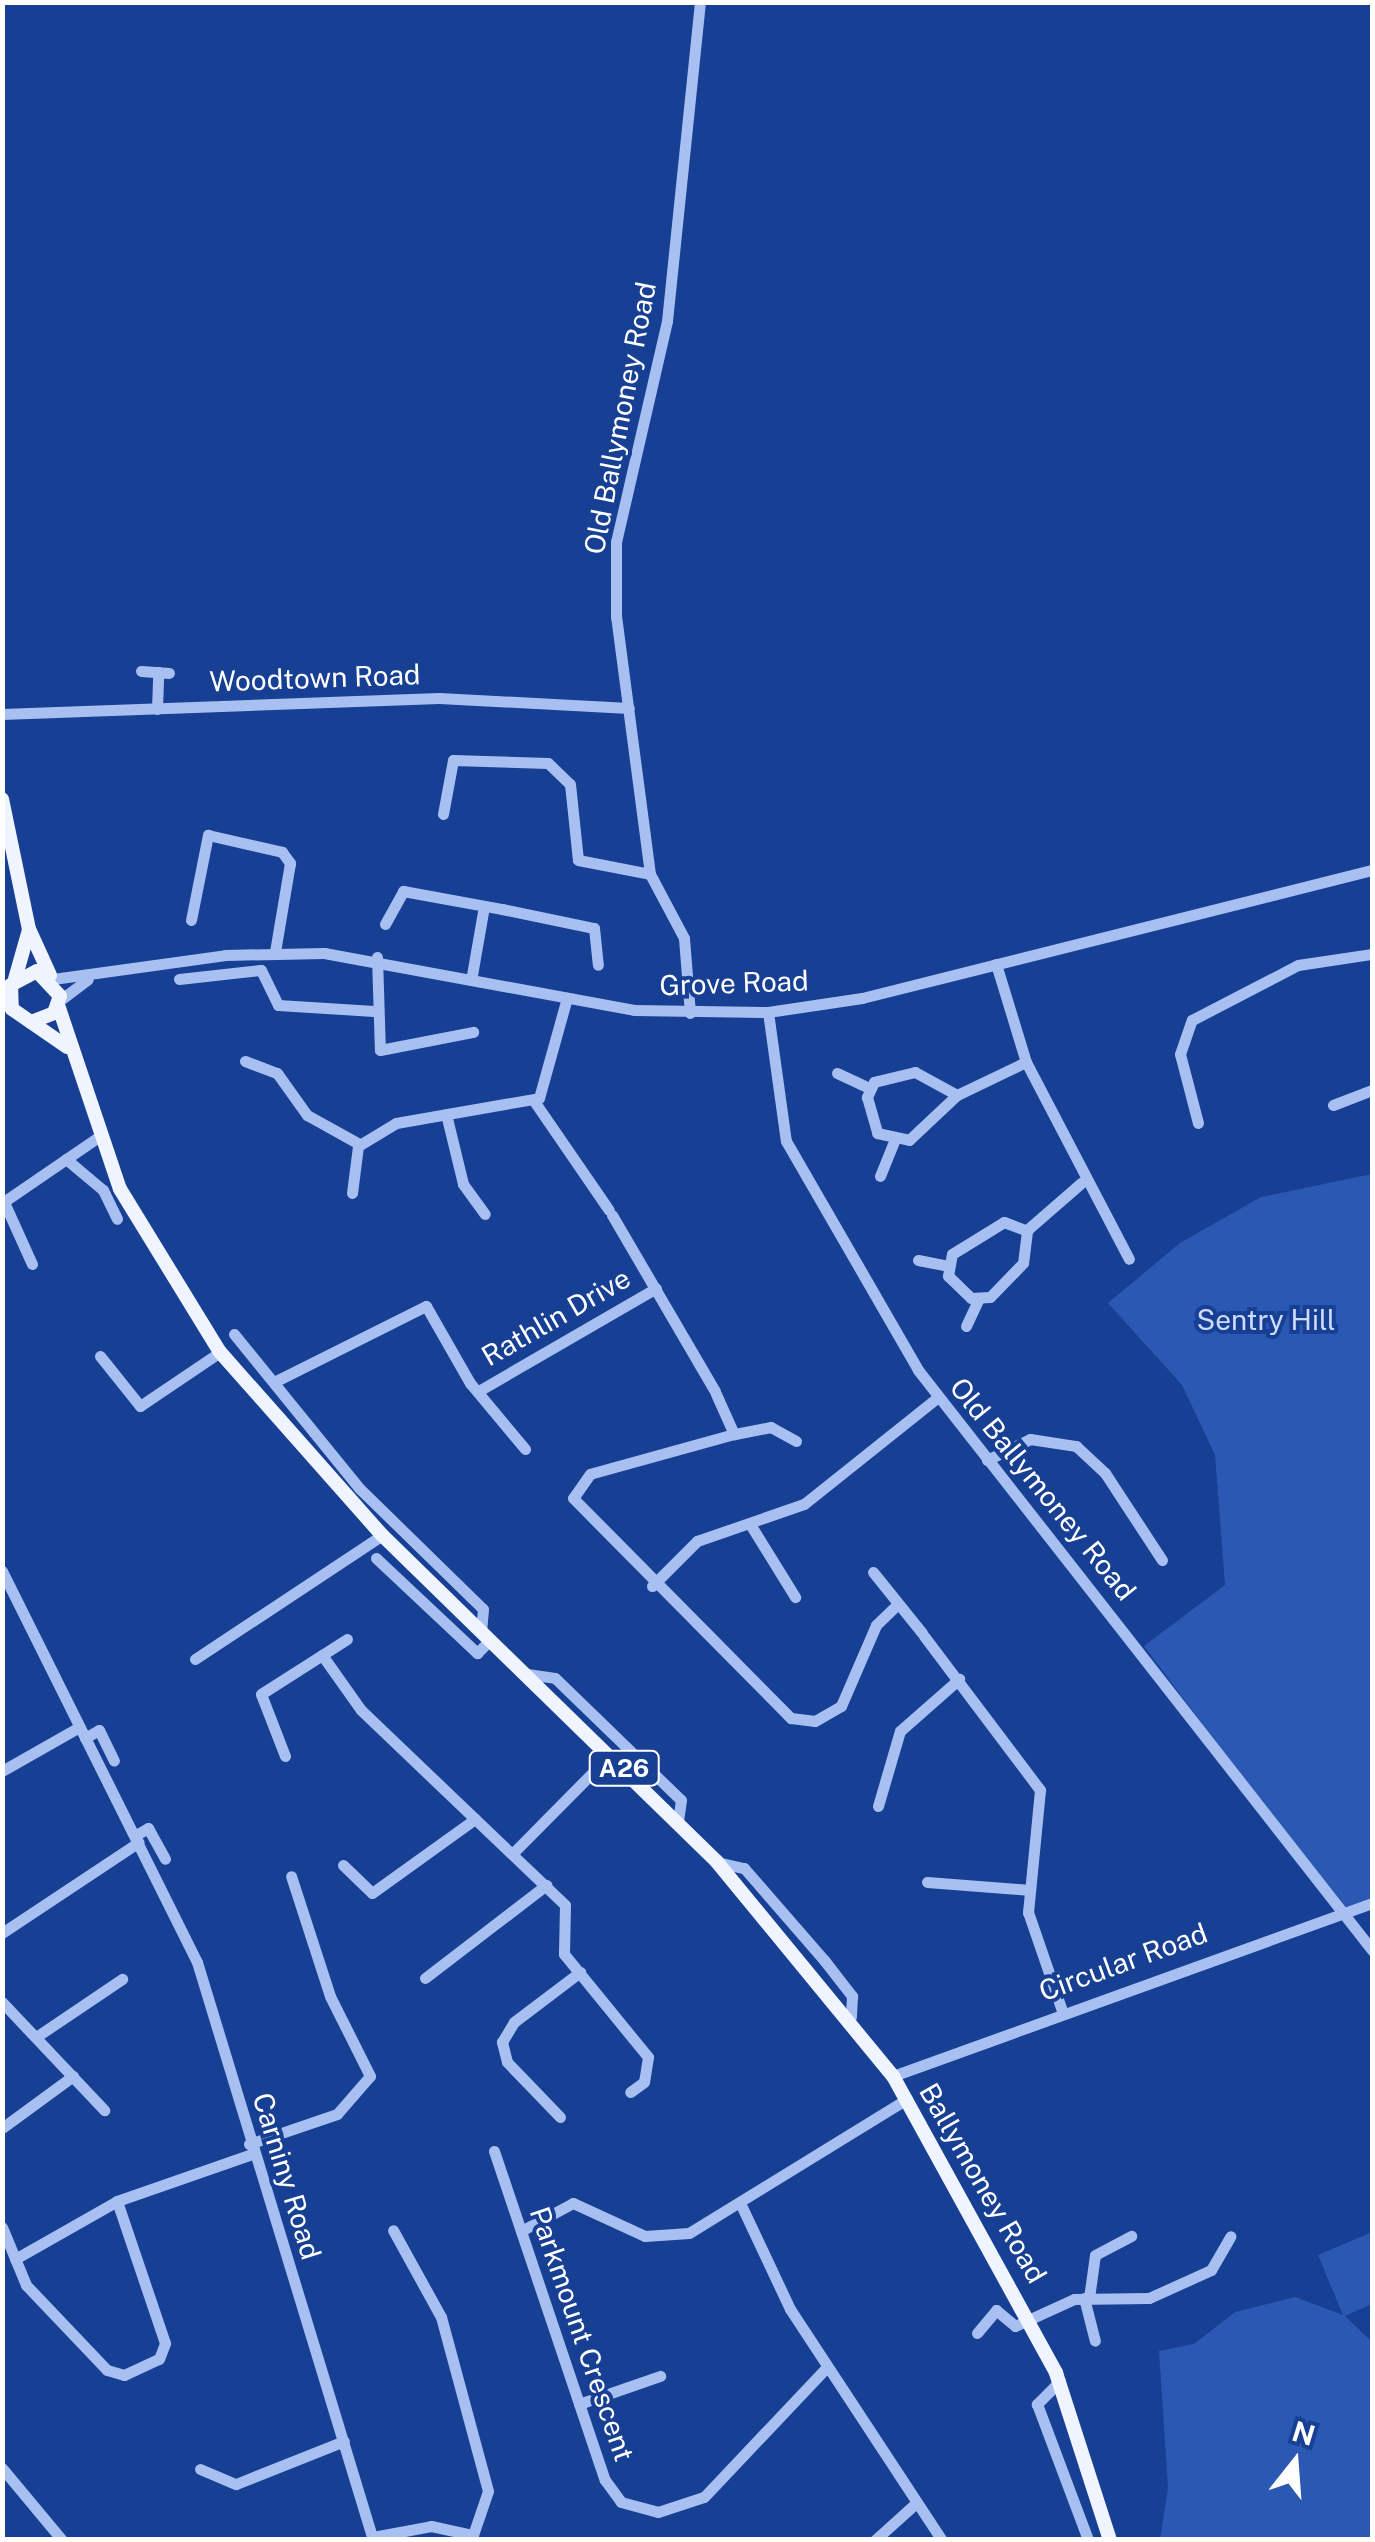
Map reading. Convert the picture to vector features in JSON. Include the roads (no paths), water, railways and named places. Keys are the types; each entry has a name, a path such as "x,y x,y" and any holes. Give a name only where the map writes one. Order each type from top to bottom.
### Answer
{"main road":[{"name":"A26","path":"2,799 29,929 59,1003"},
{"name":"A26","path":"17,1016 10,984 29,929"},
{"path":"10,984 52,978"},
{"path":"17,1016 59,1003"},
{"name":"Ballymoney Road","path":"59,1003 68,1047 100,1136 146,1244 220,1352 382,1534 717,1862 850,2017 893,2076 1030,2318 1060,2382 1108,2539"},
{"path":"17,1016 68,1047"}],"street":[{"name":"Old Ballymoney Road","path":"690,1013 684,938 650,874 629,708 616,542 667,321 700,2"},
{"path":"141,671 163,673 158,709"},
{"name":"Woodtown Road","path":"2,714 439,698 629,708"},
{"path":"442,814 453,760 548,764 570,784 578,860 650,874"},
{"path":"191,920 208,835 282,852 290,863 276,952"},
{"name":"Grove Road","path":"52,978 88,979 276,952 377,957 566,998 690,1013 768,1012 996,964 1372,870"},
{"path":"385,924 402,892 484,906 593,928 598,965"},
{"path":"472,975 484,906"},
{"path":"1198,1123 1180,1054 1192,1020 1298,965 1372,954"},
{"path":"377,957 377,1044 388,1052 473,1032"},
{"path":"996,964 1026,1062 1082,1183 1129,1259"},
{"path":"179,979 260,970 278,1005 374,1010"},
{"name":"Grove Road","path":"59,1003 88,979"},
{"path":"360,1144 402,1120 534,1101 547,1085 566,998"},
{"name":"Old Ballymoney Road","path":"768,1012 788,1145 938,1398 1372,1950"},
{"path":"245,1061 277,1073 300,1109 360,1144"},
{"path":"880,1176 894,1142 924,1131 957,1095 1026,1062"},
{"path":"837,1073 869,1088 915,1072 957,1095"},
{"path":"869,1088 874,1128 894,1142"},
{"path":"1332,1105 1372,1090"},
{"name":"Rathlin Drive","path":"534,1101 610,1212 656,1288 715,1392 734,1434"},
{"path":"446,1114 463,1184 485,1214"},
{"path":"32,1264 4,1202 100,1136"},
{"path":"352,1193 360,1144"},
{"path":"66,1159 103,1190 117,1219"},
{"path":"966,1326 978,1300 1023,1263 1026,1230 1082,1183"},
{"path":"948,1266 977,1233 1004,1222 1026,1230"},
{"path":"918,1260 948,1266"},
{"path":"948,1266 954,1286 978,1300"},
{"name":"Rathlin Drive","path":"482,1389 656,1288"},
{"name":"Rathlin Drive","path":"274,1382 422,1306 526,1449"},
{"name":"Ballymoney Road","path":"234,1334 338,1451 360,1488 483,1609 485,1635 477,1652 376,1558"},
{"path":"100,1356 140,1406 220,1352"},
{"path":"652,1586 697,1541 804,1504 938,1398"},
{"path":"796,1441 772,1428 734,1434 574,1485 579,1510 780,1712 805,1722 840,1706 876,1625 897,1605"},
{"path":"987,1460 1030,1439 1076,1446 1106,1473 1162,1560"},
{"path":"321,1467 338,1451"},
{"path":"750,1524 795,1597"},
{"path":"195,1659 382,1534"},
{"name":"Carniny Road","path":"2,1571 197,1962 251,2149 373,2538"},
{"path":"874,1572 1040,1790 1030,1920 1062,2011"},
{"path":"285,1756 260,1696 347,1638"},
{"path":"322,1655 361,1710 546,1885 568,1911 564,1952 647,2053 646,2077 630,2092"},
{"name":"Ballymoney Road","path":"527,1674 556,1678 681,1800 678,1821"},
{"path":"878,1806 898,1733 959,1680"},
{"name":"Carniny Road","path":"82,1733 99,1730 114,1760"},
{"path":"2,1771 82,1733"},
{"path":"513,1853 610,1755"},
{"path":"343,1865 372,1892 475,1819"},
{"name":"Carniny Road","path":"138,1839 148,1828 165,1859"},
{"path":"2,1933 138,1839"},
{"path":"15,2259 117,2201 337,2114 370,2076 330,1996 291,1876"},
{"path":"928,1882 1030,1890"},
{"path":"425,1978 546,1885"},
{"name":"Circular Road","path":"893,2076 1062,2011 1372,1903"},
{"path":"560,2117 507,2062 502,2042 514,2022 580,1972"},
{"path":"36,2038 122,1978"},
{"path":"2,2002 104,2110"},
{"path":"2,2128 73,2076"},
{"path":"521,2232 568,2204 661,2238 742,2207 907,2099"},
{"name":"Parkmount Crescent","path":"494,2151 611,2493 635,2509 665,2511 730,2476 827,2367"},
{"path":"2,2227 26,2285 110,2372 157,2361 164,2339 117,2201"},
{"path":"742,2207 827,2367 884,2460 942,2540"},
{"path":"373,2538 430,2526 476,2538 488,2491 472,2418 428,2288 392,2230"},
{"path":"1094,2341 1086,2298 1095,2255 1131,2236"},
{"path":"978,2333 996,2310 1015,2326 1086,2298 1149,2298 1211,2270 1231,2236"},
{"path":"579,2404 660,2376"},
{"path":"1060,2382 1037,2404 1088,2540"},
{"path":"200,2470 236,2484 344,2441"},
{"path":"2,2468 62,2540"},
{"path":"875,2540 915,2504"}],"park label":[{"name":"Sentry Hill","path":"1266,1320"}]}
